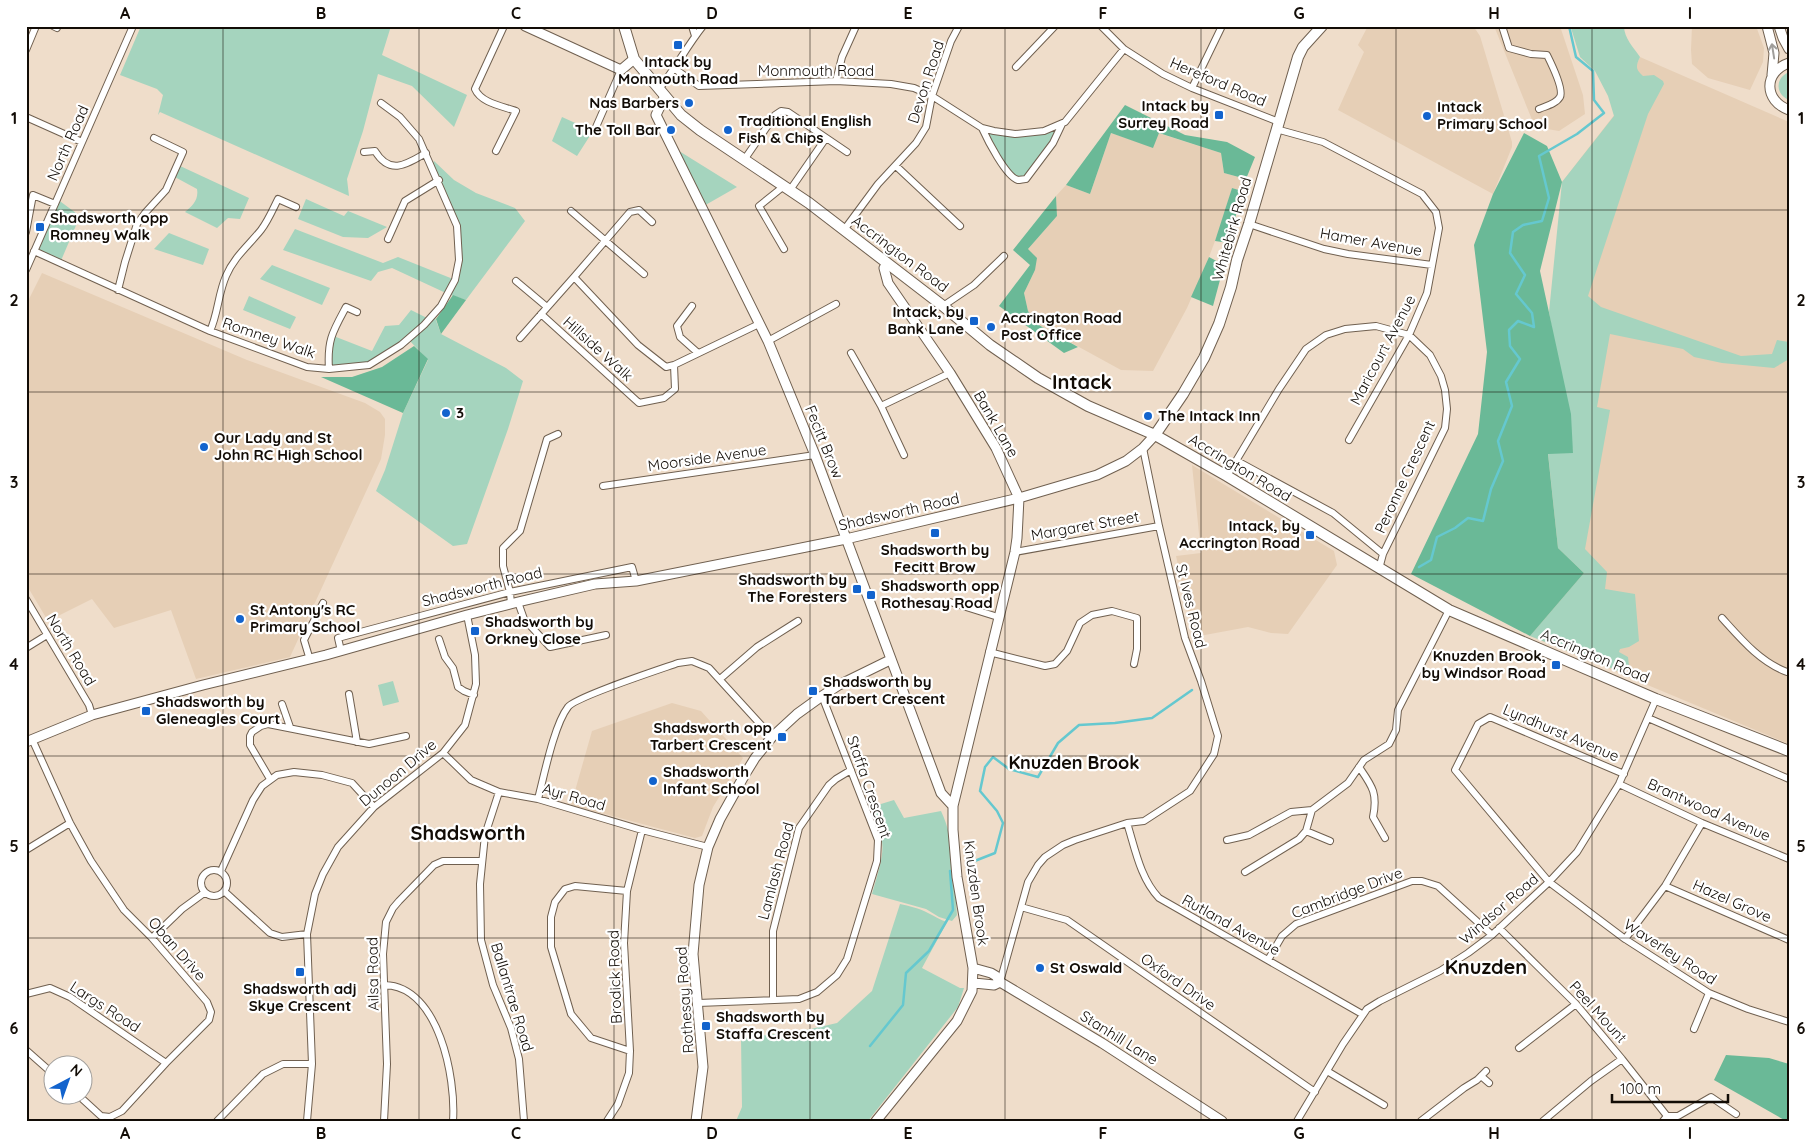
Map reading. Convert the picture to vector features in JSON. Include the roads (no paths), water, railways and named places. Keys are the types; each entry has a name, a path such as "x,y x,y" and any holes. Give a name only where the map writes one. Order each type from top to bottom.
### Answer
{"main road":[{"path":"525,26 621,70 634,59"},
{"name":"Accrington Road","path":"624,26 634,59 682,115 700,130 787,188 844,230 943,306 990,345 1038,378 1088,406 1155,435 1227,476 1449,610 1656,699 1789,751"},
{"name":"Whitebirk Road","path":"1155,435 1183,394 1204,358 1222,315 1298,57 1303,47 1322,26"},
{"path":"1767,26 1774,52 1770,83 1772,97 1782,108 1789,110"},
{"path":"1779,26 1782,38 1789,49"},
{"path":"1772,76 1776,70 1789,63"},
{"name":"Fecitt Brow","path":"662,93 656,114 768,341 815,455 941,793 953,806"},
{"name":"Bank Lane","path":"887,263 884,268 888,283 950,372 996,448 1018,498 1015,552 989,652 953,806"},
{"name":"Shadsworth Road","path":"29,740 92,715 203,685 310,660 515,602 595,584 636,581 846,539 1018,498 1097,475 1126,461 1143,448 1155,435"},
{"name":"Rothesay Road","path":"696,1121 703,1068 693,954 700,885 708,847 720,818 755,758 772,737 797,714 822,696 839,685 890,660"},
{"name":"Knuzden Brook","path":"953,806 957,877 974,983"},
{"name":"Stanhill Lane","path":"973,968 996,976 1000,982 1102,1043 1222,1121"},
{"path":"876,1121 958,1021 970,998 974,983 994,985 1000,982"}],"street":[{"path":"26,50 36,26"},
{"name":"North Road","path":"26,270 133,26"},
{"path":"496,151 516,111 478,96 475,88 504,26"},
{"path":"692,26 695,36"},
{"path":"662,93 695,36 703,26"},
{"path":"836,81 842,57 856,26"},
{"name":"Devon Road","path":"844,230 878,184 896,166 926,127 932,96 951,41 959,26"},
{"path":"1016,67 1055,26"},
{"name":"Hereford Road","path":"1102,26 1124,48 1163,74 1278,125"},
{"path":"1192,88 1222,26"},
{"path":"1502,26 1509,48 1531,54 1547,55 1562,91 1561,96 1556,102 1539,109"},
{"name":"Monmouth Road","path":"982,128 992,148 1012,176 1019,180 1026,179 1053,143 1063,124 1114,63 1124,48"},
{"name":"Monmouth Road","path":"676,69 700,86 836,81 890,84 914,88 932,96 982,128 994,132 1015,134 1044,131 1063,124"},
{"path":"596,127 621,70"},
{"name":"Romney Walk","path":"34,251 210,331 307,367 329,368 369,365 400,345 424,326 441,306 455,280 459,260 457,226 426,153 419,139 400,117 381,103"},
{"path":"744,160 776,115 781,111 788,112 847,152"},
{"path":"26,118 82,142"},
{"name":"Maricourt Avenue","path":"1278,125 1323,142 1422,194 1436,212 1438,220 1439,228 1427,293 1409,335 1349,440"},
{"path":"118,290 124,262 137,224 166,190 183,152 154,138"},
{"path":"784,250 759,206 787,188 826,138"},
{"path":"364,152 375,151 380,159 392,166 404,166 426,153"},
{"path":"896,166 960,226"},
{"path":"388,239 404,201 439,180"},
{"path":"26,232 33,195 55,204"},
{"path":"210,331 216,319 217,303 224,280 239,254 262,228 278,199 296,207"},
{"path":"520,338 630,212 639,210 652,222"},
{"path":"571,211 644,274"},
{"name":"Hamer Avenue","path":"1249,224 1348,254 1432,266"},
{"path":"943,306 974,285 1004,256"},
{"path":"574,277 638,346 666,367 674,365 759,324"},
{"path":"516,281 547,307"},
{"path":"768,341 836,304"},
{"path":"692,306 677,326 680,337 698,353"},
{"path":"329,368 328,352 333,330 346,307 357,312"},
{"name":"Hillside Walk","path":"541,314 639,403 664,398 675,389 674,365"},
{"name":"Peronne Crescent","path":"1227,476 1279,389 1306,349 1326,335 1345,329 1376,326 1409,335 1430,355 1441,376 1447,409 1445,428 1382,554 1379,569"},
{"path":"851,353 881,406 904,455"},
{"path":"881,406 950,372"},
{"path":"558,434 547,438 520,531 503,548 503,566 510,592 524,620 550,647 606,635"},
{"name":"St Ives Road","path":"1000,982 1026,888 1038,865 1052,852 1074,840 1127,823 1144,821 1190,791 1214,754 1218,736 1185,638 1143,448"},
{"name":"Moorside Avenue","path":"603,486 815,455"},
{"name":"Accrington Road","path":"1237,461 1333,513 1382,554"},
{"name":"Margaret Street","path":"1015,552 1159,526"},
{"name":"Shadsworth Road","path":"341,651 338,638 510,592 632,567 636,581"},
{"name":"North Road","path":"26,599 89,705 92,715"},
{"path":"950,602 998,617"},
{"path":"310,660 304,640 323,603"},
{"path":"1227,840 1249,835 1291,812 1312,810 1348,784 1364,760 1389,744 1396,730 1398,710 1449,610"},
{"path":"989,652 1045,666 1055,664 1067,651 1080,622 1092,615 1112,611 1137,618 1137,649 1134,664"},
{"name":"Dunoon Drive","path":"306,1121 312,1064 307,934 314,894 338,847 374,807 443,753 465,725 476,684 475,655 467,615"},
{"path":"1722,618 1756,653 1770,664 1787,672"},
{"path":"720,679 757,647 798,621"},
{"path":"26,648 47,635"},
{"path":"439,640 453,668 458,687 474,695"},
{"path":"538,799 559,725 572,702 686,661 703,665 720,679 772,737"},
{"path":"349,694 356,742"},
{"name":"Staffa Crescent","path":"698,1003 799,999 817,992 837,975 847,959 877,861 878,840 822,696"},
{"name":"Windsor Road","path":"1297,1121 1362,1014 1380,1000 1440,971 1492,935 1549,882 1577,852 1619,784 1656,699"},
{"path":"282,704 290,727"},
{"name":"Lyndhurst Avenue","path":"1549,882 1455,770 1478,724 1490,717 1624,774"},
{"path":"1648,718 1789,779"},
{"path":"270,779 250,745 250,736 264,724 290,727 370,744 406,736"},
{"name":"Oban Drive","path":"29,740 91,861 124,910 152,938 206,1002 211,1012 209,1020 122,1111 110,1117 101,1116 88,1104"},
{"name":"Ayr Road","path":"443,753 471,780 499,792 538,799 642,830 708,847"},
{"path":"1359,767 1373,788 1376,802 1373,817 1385,838"},
{"name":"Lamlash Road","path":"773,1000 773,931 798,828 829,785 851,770"},
{"path":"221,871 253,800 262,786 277,775 294,772 322,774 352,784 374,807"},
{"name":"Brantwood Avenue","path":"1619,784 1702,823 1789,859"},
{"name":"Ballantrae Road","path":"499,792 485,835 480,884 481,940 493,985 511,1028 519,1059 524,1121"},
{"path":"1245,872 1299,839 1306,831 1312,810"},
{"path":"26,850 70,823"},
{"name":"Rutland Avenue","path":"1127,823 1142,869 1153,892 1159,898 1362,1014"},
{"path":"1625,939 1665,886 1702,823"},
{"name":"Brodick Road","path":"608,1121 618,1104 629,1073 630,1051 624,943 628,891 642,830"},
{"path":"1306,831 1330,840"},
{"name":"Ailsa Road","path":"384,1121 387,1064 383,941 386,922 393,908 439,862 453,860 482,861"},
{"path":"221,871 210,870 203,875 200,886 204,893 216,897 225,892"},
{"path":"221,871 227,880 225,892"},
{"name":"Cambridge Drive","path":"1268,960 1282,936 1296,924 1412,881 1422,881 1438,886 1492,935"},
{"name":"Waverley Road","path":"1549,882 1625,939 1709,993 1748,1009 1789,1022"},
{"path":"628,891 575,886 564,889 555,902 551,917 551,947 572,1014 591,1038 630,1051"},
{"name":"Hazel Grove","path":"1665,886 1789,940"},
{"path":"225,892 270,933 282,937 307,934"},
{"path":"152,938 182,909 204,893"},
{"name":"Oxford Drive","path":"1021,907 1067,920 1315,1092"},
{"name":"Peel Mount","path":"1499,928 1576,1004 1622,1059 1665,1118"},
{"path":"385,985 404,990 416,999 431,1018 447,1057 454,1109 453,1121"},
{"name":"Largs Road","path":"26,994 50,988 70,997 166,1063"},
{"path":"1694,1029 1709,993"},
{"path":"1519,1048 1576,1004"},
{"path":"26,1050 42,1064"},
{"path":"1543,1121 1591,1081 1622,1059"},
{"path":"217,1121 263,1074 283,1064 312,1064"},
{"path":"1327,1071 1373,1095 1384,1105"},
{"path":"1421,1121 1483,1073 1489,1083"},
{"path":"1665,1118 1678,1116 1711,1097 1736,1114"}],"waterway":[{"path":"1419,567 1431,560 1437,537 1455,528 1468,518 1483,521 1491,489 1503,461 1498,441 1512,406 1506,382 1520,359 1510,346 1509,330 1518,321 1534,327 1532,313 1516,294 1525,275 1510,253 1513,232 1523,225 1542,221 1549,198 1539,156 1577,134 1604,113 1594,100 1593,71 1576,57 1569,26"},
{"name":"Knuzden Brook","path":"967,864 995,853 1003,823 997,811 980,791 985,767 993,757 1009,769 1038,777 1058,743 1079,725 1152,718 1192,690"},
{"name":"Knuzden Brook","path":"870,1046 903,1005 906,973 929,951 953,910 950,871"}],"place":[{"name":"Intack by Monmouth Road","path":"678,45"},
{"name":"Nas Barbers","path":"689,103"},
{"name":"Intack by Surrey Road","path":"1219,115"},
{"name":"Intack Primary School","path":"1427,116"},
{"name":"The Toll Bar","path":"671,130"},
{"name":"Traditional English Fish & Chips","path":"728,130"},
{"name":"Shadsworth opp Romney Walk","path":"40,227"},
{"name":"Intack, by Bank Lane","path":"974,321"},
{"name":"Accrington Road Post Office","path":"991,327"},
{"name":"3","path":"446,413"},
{"name":"The Intack Inn","path":"1148,416"},
{"name":"Our Lady and St John RC High School","path":"204,447"},
{"name":"Shadsworth by Fecitt Brow","path":"935,533"},
{"name":"Intack, by Accrington Road","path":"1310,535"},
{"name":"Shadsworth by The Foresters","path":"857,589"},
{"name":"Shadsworth opp Rothesay Road","path":"871,595"},
{"name":"St Antony's RC Primary School","path":"240,619"},
{"name":"Shadsworth by Orkney Close","path":"475,631"},
{"name":"Knuzden Brook, by Windsor Road","path":"1556,665"},
{"name":"Shadsworth by Tarbert Crescent","path":"813,691"},
{"name":"Shadsworth by Gleneagles Court","path":"146,711"},
{"name":"Shadsworth opp Tarbert Crescent","path":"782,737"},
{"name":"Shadsworth Infant School","path":"653,781"},
{"name":"St Oswald","path":"1040,968"},
{"name":"Shadsworth adj Skye Crescent","path":"300,972"},
{"name":"Shadsworth by Staffa Crescent","path":"706,1026"}],"district":[{"name":"Intack","path":"1082,382"},
{"name":"Knuzden Brook","path":"1074,763"},
{"name":"Shadsworth","path":"468,833"},
{"name":"Knuzden","path":"1486,967"}]}
